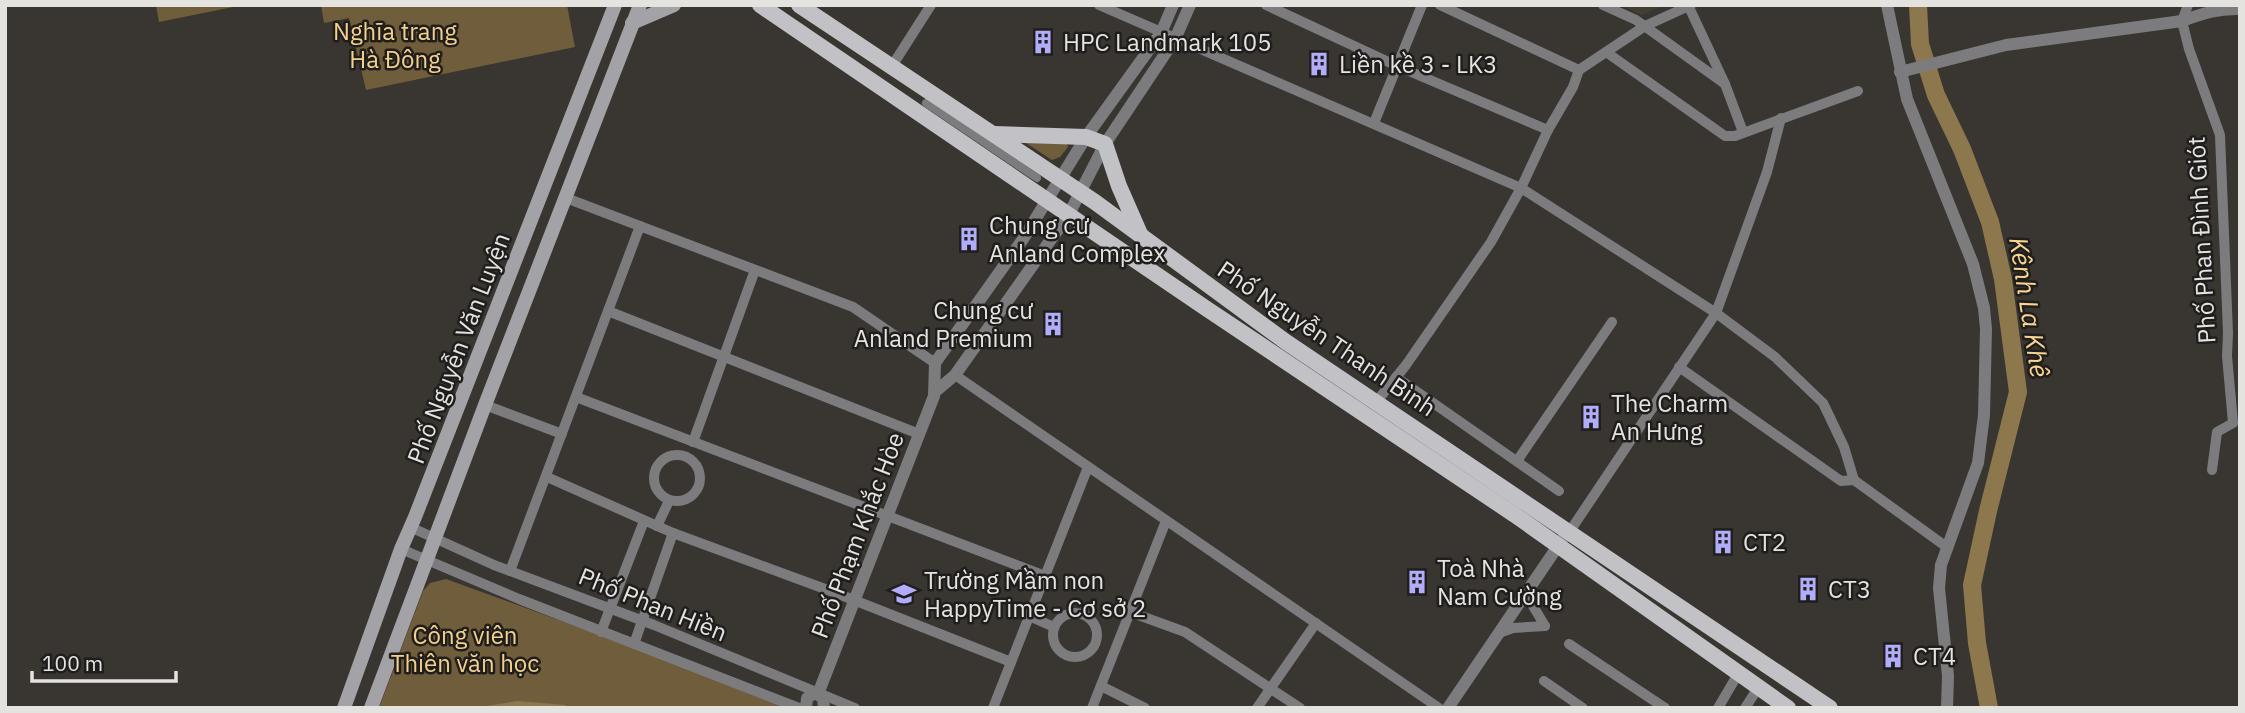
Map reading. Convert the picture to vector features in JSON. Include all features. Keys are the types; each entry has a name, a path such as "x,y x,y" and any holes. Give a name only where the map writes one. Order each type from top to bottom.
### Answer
{"main road":[{"name":"Phố Nguyễn Văn Luyện","path":"344,708 401,549 615,5"},
{"name":"Phố Nguyễn Văn Luyện","path":"371,708 640,5"},
{"path":"632,23 674,5"},
{"name":"Phố Nguyễn Thanh Bình","path":"760,5 1505,508 1788,708"},
{"name":"Phố Nguyễn Thanh Bình","path":"799,5 1060,179 1286,342 1830,708"},
{"path":"992,134 1086,137 1105,144 1119,186 1141,236"}],"street":[{"path":"892,66 931,5"},
{"path":"1099,5 1521,188 1716,313 1775,357 1818,398 1830,416 1854,480 1948,548"},
{"path":"935,363 1048,200 1086,137 1161,33 1173,5"},
{"name":"Phố Phạm Khắc Hòe","path":"936,391 955,375 1069,214 1105,144 1175,39 1191,5"},
{"path":"1266,5 1397,66 1548,130"},
{"path":"1374,123 1422,5"},
{"path":"1440,5 1580,70"},
{"path":"1603,5 1645,26 1725,84"},
{"path":"1887,5 1906,71 1917,128 1973,264 1984,308 1986,329 1984,415 1978,463 1941,565 1939,588 1948,676 1947,708"},
{"path":"2182,20 2188,5"},
{"path":"1377,401 1491,242 1580,70 1645,26 1689,6 1725,84 1743,132"},
{"path":"1906,71 2006,45 2182,20 2227,8 2240,9"},
{"name":"Phố Phan Đình Giót","path":"2182,20 2189,50 2220,135 2227,356 2236,408 2233,423 2217,432 2212,470"},
{"path":"1606,52 1725,136 1735,136 1858,91"},
{"path":"926,103 1037,178"},
{"path":"1448,708 1716,313 1767,172 1781,118"},
{"path":"566,198 853,307 1439,708"},
{"path":"510,571 640,226"},
{"path":"693,442 755,270"},
{"path":"608,311 919,434"},
{"path":"1517,461 1612,322"},
{"name":"Phố Phạm Khắc Hòe","path":"806,708 807,698 818,694 936,391 935,363"},
{"path":"1679,366 1841,481 1854,480"},
{"path":"1396,377 1559,491"},
{"path":"576,397 1045,576"},
{"path":"485,405 562,434"},
{"path":"670,454 685,455 697,464 701,478 696,493 684,501 669,500 657,491 653,477 658,463 670,454"},
{"path":"993,708 1088,467"},
{"path":"547,477 673,533 855,600 1011,662"},
{"path":"657,526 669,500"},
{"path":"601,632 645,521"},
{"path":"1092,708 1166,521"},
{"name":"Phố Phan Hiền","path":"410,527 510,571 855,708"},
{"path":"634,644 673,533"},
{"name":"Phố Phan Hiền","path":"401,549 601,632 799,708"},
{"path":"1603,564 1654,598"},
{"path":"1499,633 1513,628 1545,626 1533,606 1529,589"},
{"path":"1130,612 1185,632 1300,708"},
{"path":"1068,613 1082,613 1093,621 1098,635 1095,644 1093,649 1082,657 1068,657 1056,649 1052,635 1056,622 1068,613"},
{"path":"1029,616 1054,627"},
{"path":"1257,708 1316,623"},
{"path":"1095,644 1115,649"},
{"path":"1569,644 1664,708"},
{"path":"1718,708 1738,674"},
{"path":"1544,681 1583,708"},
{"path":"1101,686 1145,708"},
{"path":"1745,708 1758,688"},
{"path":"818,694 824,700 824,708"}],"shaded area":[{"path":"1622,5 1665,5 1642,15"},
{"path":"517,701 566,705 566,708 474,708"}],"green space":[{"path":"156,5 243,5 159,22"},
{"name":"Nghĩa trang Hà Đông","path":"321,5 567,5 575,47 366,90 349,18 324,23"},
{"path":"1023,141 1067,144 1068,147 1060,157 1052,160"},
{"name":"Công viên Thiên văn học","path":"446,579 786,703 788,708 379,708 423,591 430,583"}],"waterway":[{"name":"Kênh La Khê","path":"1918,5 1920,44 1936,95 1962,149 1990,222 2003,279 2018,392 1972,585 1977,643 1989,708"}],"place":[{"name":"HPC Landmark 105","path":"1043,42"},
{"name":"Liền kề 3 - LK3","path":"1319,64"},
{"name":"Chung cư Anland Complex","path":"969,239"},
{"name":"Chung cư Anland Premium","path":"1053,324"},
{"name":"The Charm An Hưng","path":"1591,417"},
{"name":"CT2","path":"1723,542"},
{"name":"Toà Nhà Nam Cường","path":"1417,582"},
{"name":"CT3","path":"1808,589"},
{"name":"Trường Mầm non HappyTime - Cơ sở 2","path":"904,594"},
{"name":"CT4","path":"1893,656"}]}
